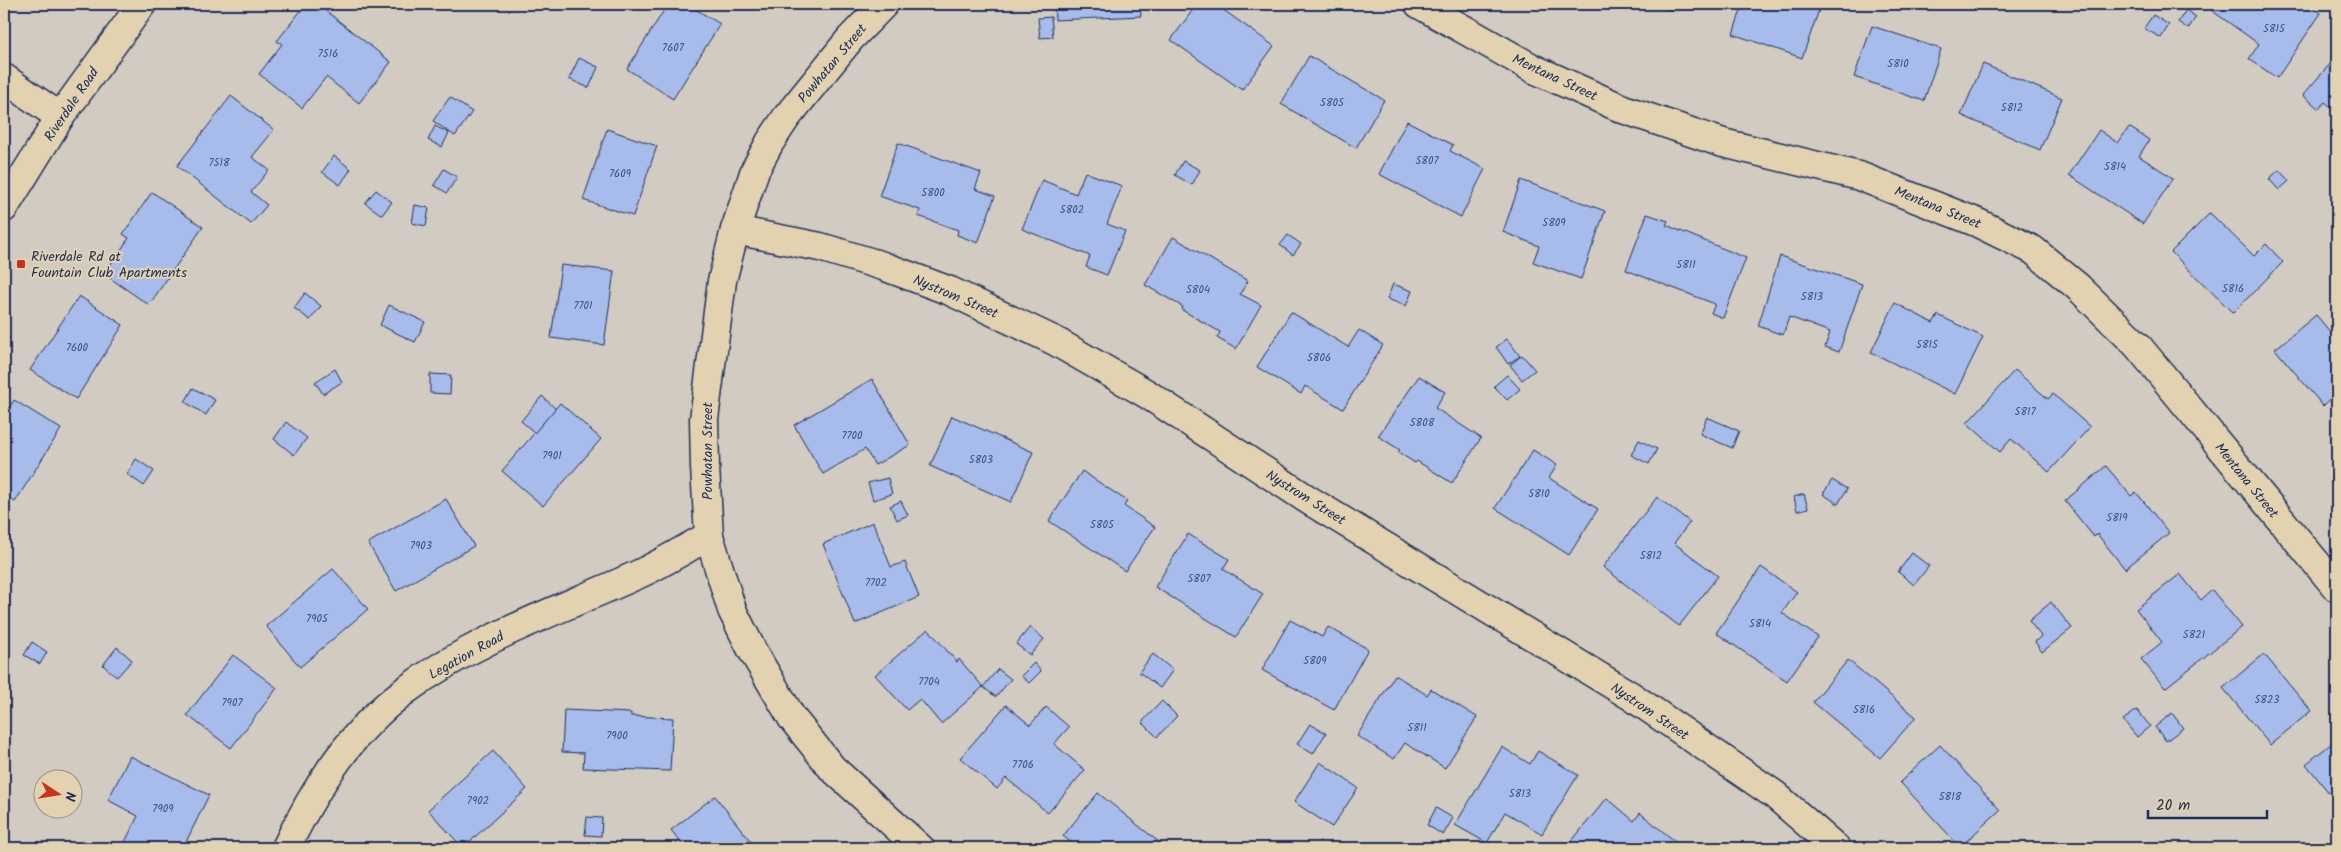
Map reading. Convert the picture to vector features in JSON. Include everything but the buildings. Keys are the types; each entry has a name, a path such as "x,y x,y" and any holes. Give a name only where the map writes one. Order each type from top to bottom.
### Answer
{"street":[{"name":"Riverdale Road","path":"4,208 60,117 142,4"},
{"name":"Powhatan Street","path":"884,4 850,39 792,111 770,142 755,170 735,230 722,282 704,419 709,536 732,610 792,718 832,768 920,848"},
{"name":"Mentana Street","path":"1419,4 1534,70 1623,109 1723,142 1858,176 1976,222 2033,250 2078,287 2137,346 2337,588"},
{"path":"4,78 60,117"},
{"name":"Nystrom Street","path":"735,230 820,247 883,266 950,291 1055,341 1147,394 1307,499 1630,696 1775,794 1836,848"},
{"name":"Legation Road","path":"286,848 320,784 344,751 370,722 405,690 440,668 499,636 640,573 709,536"}],"place":[{"name":"Riverdale Rd at Fountain Club Apartments","path":"21,264"}]}
